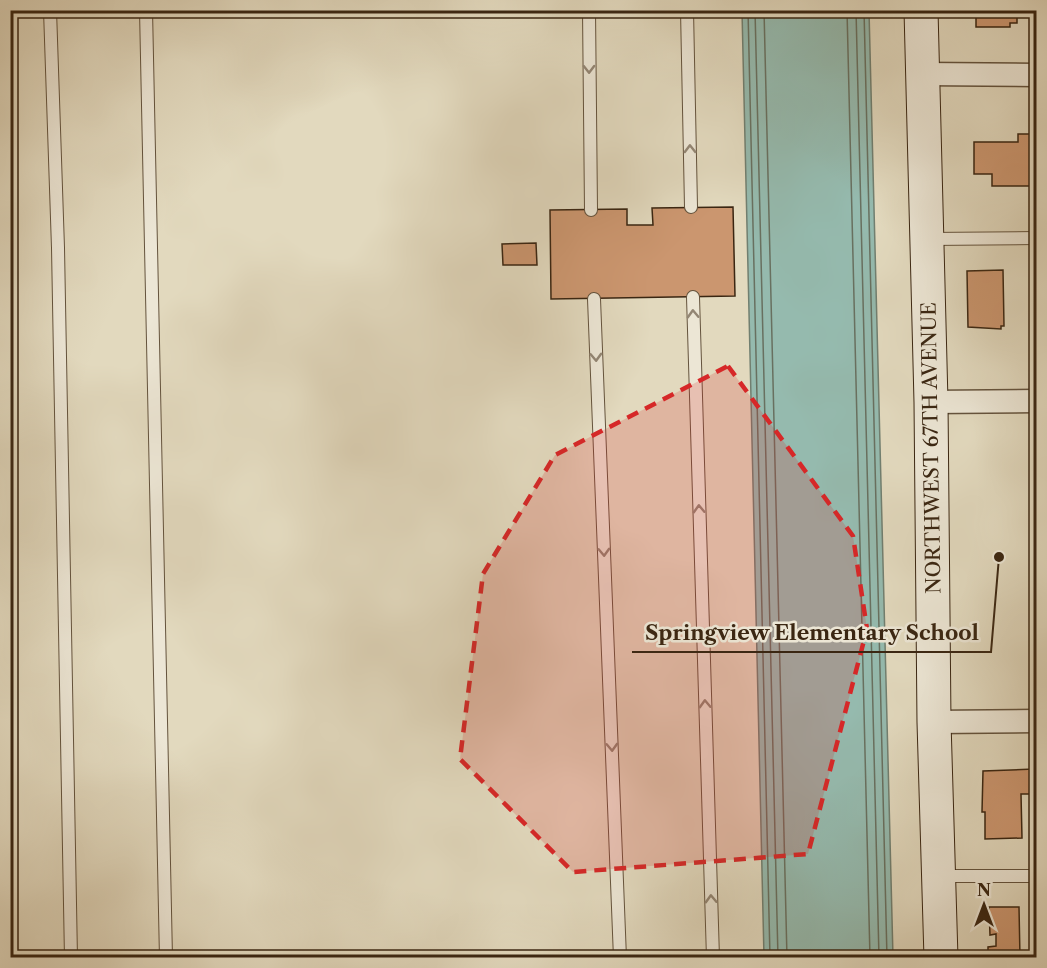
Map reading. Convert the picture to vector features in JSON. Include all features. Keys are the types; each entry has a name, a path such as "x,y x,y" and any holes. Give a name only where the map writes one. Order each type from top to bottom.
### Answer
{"street":[{"name":"NORTHWEST 67TH AVENUE","path":"921,10 931,402 934,722 941,957"},
{"path":"922,74 1036,75"},
{"path":"931,402 1036,401"},
{"path":"934,722 1036,721"}],"lane":[{"path":"50,10 58,248 71,957"},
{"path":"146,10 166,957"},
{"path":"589,10 591,210"},
{"path":"687,10 691,207"},
{"path":"927,239 1036,238"},
{"path":"693,297 712,957"},
{"path":"594,299 620,957"},
{"path":"939,876 1036,876"}],"highlighted area":[{"path":"728,366 853,536 867,629 808,854 573,872 460,759 483,574 555,455"}],"water":[{"path":"742,11 869,11 893,957 764,957"}],"building":[{"path":"976,10 1026,10 1026,14 1017,14 1017,23 1010,23 1010,27 976,27"},
{"path":"1018,134 1036,134 1036,186 992,186 992,174 974,174 974,142 1018,142"},
{"path":"733,207 735,296 551,299 550,210 627,209 627,225 653,225 652,208"},
{"path":"536,243 537,265 503,265 502,244"},
{"path":"1003,270 1004,326 1001,326 1001,329 968,327 967,271"},
{"path":"1034,769 1035,794 1021,794 1022,838 985,839 985,812 982,812 983,771"},
{"path":"989,907 1019,907 1020,958 988,958 988,947 996,946 996,934 990,935"}],"place":[{"name":"Springview Elementary School","path":"999,557"}]}
